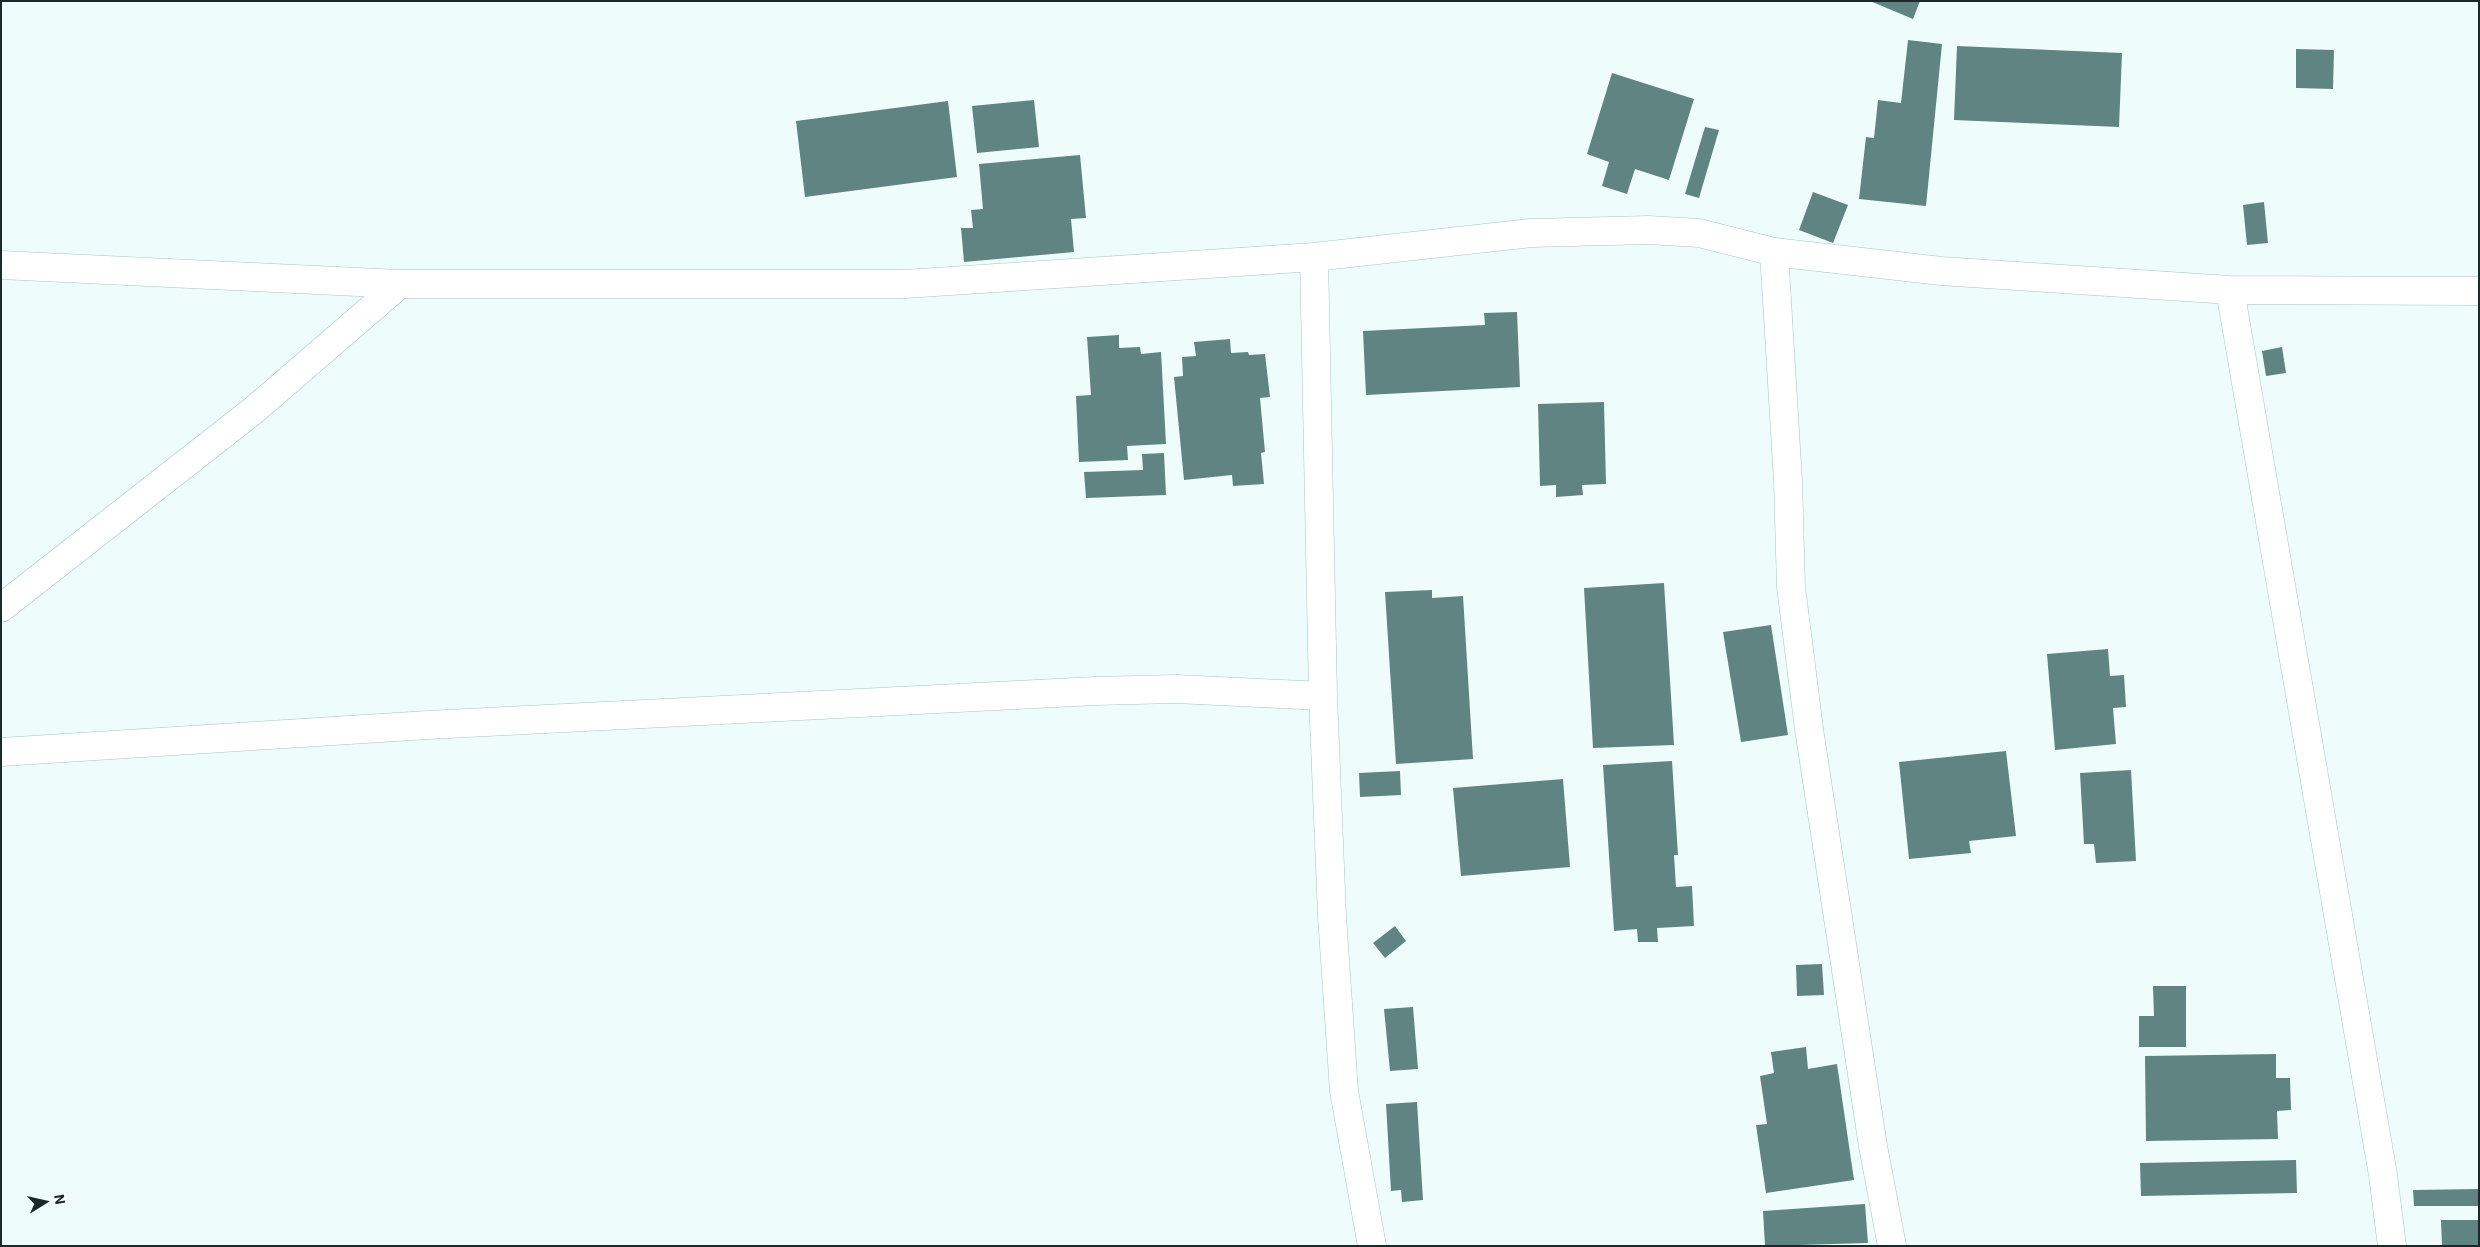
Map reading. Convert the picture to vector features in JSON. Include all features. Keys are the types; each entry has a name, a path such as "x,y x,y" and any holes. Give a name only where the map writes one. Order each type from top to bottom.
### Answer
{"street":[{"path":"1,265 400,284 905,284 1314,257 1531,232 1648,230 1699,233 1774,252 1941,271 2230,290 2479,291"},
{"path":"1774,252 1788,481 1791,588 1809,729 1873,1146 1892,1246"},
{"path":"1314,257 1323,696 1332,916 1344,1091 1372,1246"},
{"path":"1,608 254,410 400,284"},
{"path":"2230,290 2383,1175 2392,1246"},
{"path":"1,752 428,725 1095,691 1176,689 1323,696"}],"building":[{"path":"1870,1 1920,1 1913,19"},
{"path":"1908,40 1942,44 1926,206 1859,199 1866,137 1874,138 1878,100 1901,103"},
{"path":"1957,46 2122,53 2119,127 1954,120"},
{"path":"2296,49 2334,50 2333,89 2296,88"},
{"path":"1612,73 1694,99 1669,180 1635,169 1627,194 1602,186 1609,162 1587,154"},
{"path":"1034,100 1039,147 977,153 972,106"},
{"path":"948,101 957,177 805,197 796,121"},
{"path":"1705,127 1719,130 1699,198 1685,194"},
{"path":"1080,155 1086,218 1071,219 1074,252 964,262 961,228 973,228 971,210 983,209 979,164"},
{"path":"1813,192 1848,205 1833,243 1799,230"},
{"path":"2264,202 2268,243 2247,245 2243,205"},
{"path":"1517,312 1520,387 1366,395 1363,331 1485,325 1484,313"},
{"path":"1119,335 1119,348 1140,347 1141,354 1161,352 1166,444 1127,446 1128,460 1079,462 1076,396 1091,395 1087,337"},
{"path":"1230,339 1231,353 1265,354 1270,397 1260,398 1265,452 1261,453 1264,484 1233,486 1232,475 1184,480 1174,377 1183,376 1182,357 1196,356 1194,342"},
{"path":"2282,347 2286,373 2266,376 2262,351"},
{"path":"1604,402 1606,484 1582,485 1583,495 1556,497 1556,485 1540,486 1538,404"},
{"path":"1164,453 1166,495 1086,498 1084,472 1143,470 1142,454"},
{"path":"1664,583 1674,745 1593,748 1584,588"},
{"path":"1432,590 1432,598 1463,596 1473,759 1396,764 1385,592"},
{"path":"1771,625 1788,735 1741,742 1723,632"},
{"path":"2108,649 2110,676 2124,675 2126,707 2113,708 2116,744 2055,750 2047,654"},
{"path":"2006,751 2016,836 1969,841 1971,853 1909,859 1899,762"},
{"path":"1672,761 1678,855 1674,855 1676,887 1692,886 1694,926 1657,928 1658,942 1638,942 1637,929 1614,931 1603,765"},
{"path":"2131,770 2136,861 2096,863 2094,844 2084,844 2080,773"},
{"path":"1400,771 1401,795 1360,797 1359,773"},
{"path":"1563,779 1570,867 1461,876 1453,788"},
{"path":"1395,926 1406,941 1385,958 1373,943"},
{"path":"1822,964 1824,995 1797,996 1796,965"},
{"path":"2153,986 2186,986 2186,1047 2139,1047 2139,1016 2154,1016"},
{"path":"1413,1007 1418,1069 1390,1071 1384,1009"},
{"path":"1806,1047 1808,1069 1837,1064 1854,1180 1766,1193 1756,1125 1767,1124 1760,1076 1774,1073 1771,1052"},
{"path":"2276,1054 2276,1078 2290,1078 2291,1110 2277,1111 2278,1139 2146,1141 2145,1056"},
{"path":"1417,1102 1423,1200 1402,1202 1401,1190 1391,1191 1386,1104"},
{"path":"2296,1160 2297,1193 2141,1196 2140,1163"},
{"path":"2479,1189 2479,1206 2414,1206 2413,1190"},
{"path":"1865,1204 1868,1243 1765,1246 1763,1211"},
{"path":"2441,1220 2479,1220 2479,1246 2442,1246"}]}
